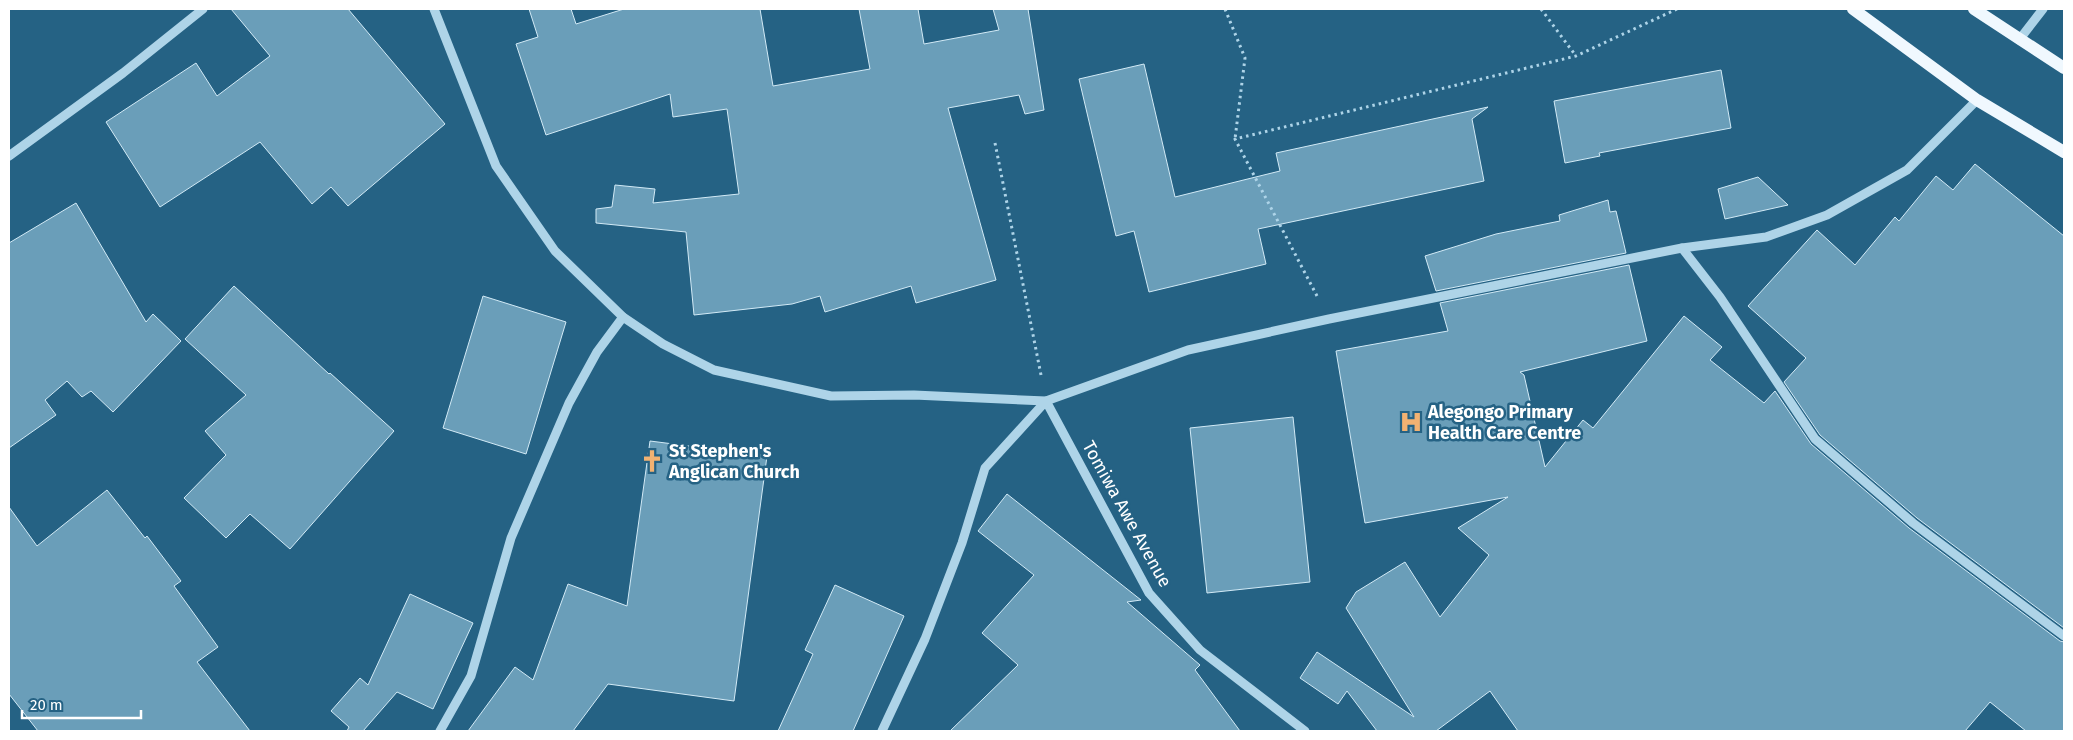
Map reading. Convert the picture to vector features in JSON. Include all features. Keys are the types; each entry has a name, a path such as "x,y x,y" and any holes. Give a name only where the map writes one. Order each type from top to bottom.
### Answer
{"main road":[{"path":"1853,9 1977,100 2064,152"},
{"path":"1974,9 2064,68"}],"street":[{"path":"9,156 123,73 203,9"},
{"path":"434,9 496,166 554,250 623,317 663,344 714,370 831,396 914,395 1046,401 1188,350 1329,319 1682,248 1766,237 1827,215 1907,170 1977,100"},
{"path":"2019,40 2043,9"},
{"path":"1682,248 1720,297 1815,439 1913,523 2064,636"},
{"path":"440,731 471,676 511,538 569,403 597,352 623,317"},
{"path":"882,731 925,639 962,543 985,468 1046,401"},
{"name":"Tomiwa Awe Avenue","path":"1046,401 1149,593 1200,650 1305,731"}],"path":[{"path":"1225,9 1245,58 1235,139 1329,319"},
{"path":"1541,9 1576,56"},
{"path":"1235,139 1576,56 1677,9"},
{"path":"995,143 1046,401"}],"building":[{"path":"231,9 348,9 445,124 348,206 331,187 312,204 260,142 160,207 106,122 196,63 217,96 270,56"},
{"path":"529,9 571,9 576,24 624,9 760,9 773,86 870,69 859,9 918,9 924,44 999,30 993,9 1028,9 1044,110 1025,114 1019,95 948,108 996,280 916,303 911,286 825,312 820,296 792,304 694,315 686,232 596,223 596,209 612,207 615,185 655,189 653,203 739,194 727,109 673,117 670,94 546,135 516,44 538,37"},
{"path":"1144,64 1175,197 1280,171 1276,153 1488,107 1472,119 1484,181 1258,229 1266,264 1149,292 1134,231 1116,236 1079,79"},
{"path":"1721,70 1731,128 1599,153 1600,156 1565,163 1554,101"},
{"path":"1975,164 2064,236 2064,628 1917,518 1820,435 1784,382 1806,358 1748,306 1817,230 1855,265 1895,217 1899,221 1936,176 1953,190"},
{"path":"1758,177 1788,205 1725,219 1718,189"},
{"path":"1608,200 1610,212 1616,211 1626,253 1436,291 1425,256 1496,234 1560,221 1559,215"},
{"path":"76,203 146,322 153,314 181,341 113,412 91,391 82,397 67,381 45,400 56,415 9,448 9,243"},
{"path":"1629,265 1647,341 1520,372 1524,375 1545,467 1583,420 1593,428 1684,316 1722,347 1710,360 1764,403 1775,391 1811,444 1909,528 2060,641 2064,642 2064,731 2026,731 1990,702 1965,731 1518,731 1490,691 1436,731 1377,731 1347,691 1338,704 1300,678 1317,652 1414,717 1346,608 1356,592 1405,562 1440,617 1489,555 1458,528 1508,497 1365,523 1336,351 1448,331 1440,303"},
{"path":"234,286 394,431 290,549 250,514 226,538 184,498 226,455 205,431 246,395 185,339"},
{"path":"483,296 566,322 526,454 443,428"},
{"path":"1293,417 1310,582 1207,593 1190,428"},
{"path":"650,441 767,456 734,701 608,684 573,731 468,731 515,667 533,680 568,584 627,606"},
{"path":"107,490 145,538 147,536 181,581 174,586 218,647 197,662 250,731 38,731 9,694 9,507 37,546"},
{"path":"1007,494 1141,600 1127,602 1200,665 1195,670 1240,731 950,731 1018,665 982,633 1034,575 978,531"},
{"path":"835,585 904,616 853,731 778,731 813,654 805,650"},
{"path":"410,594 473,623 433,709 397,692 363,731 347,731 349,727 331,711 360,678 368,685"}],"place":[{"name":"Alegongo Primary Health Care Centre","path":"1411,422"},
{"name":"St Stephen's Anglican Church","path":"652,461"}]}
